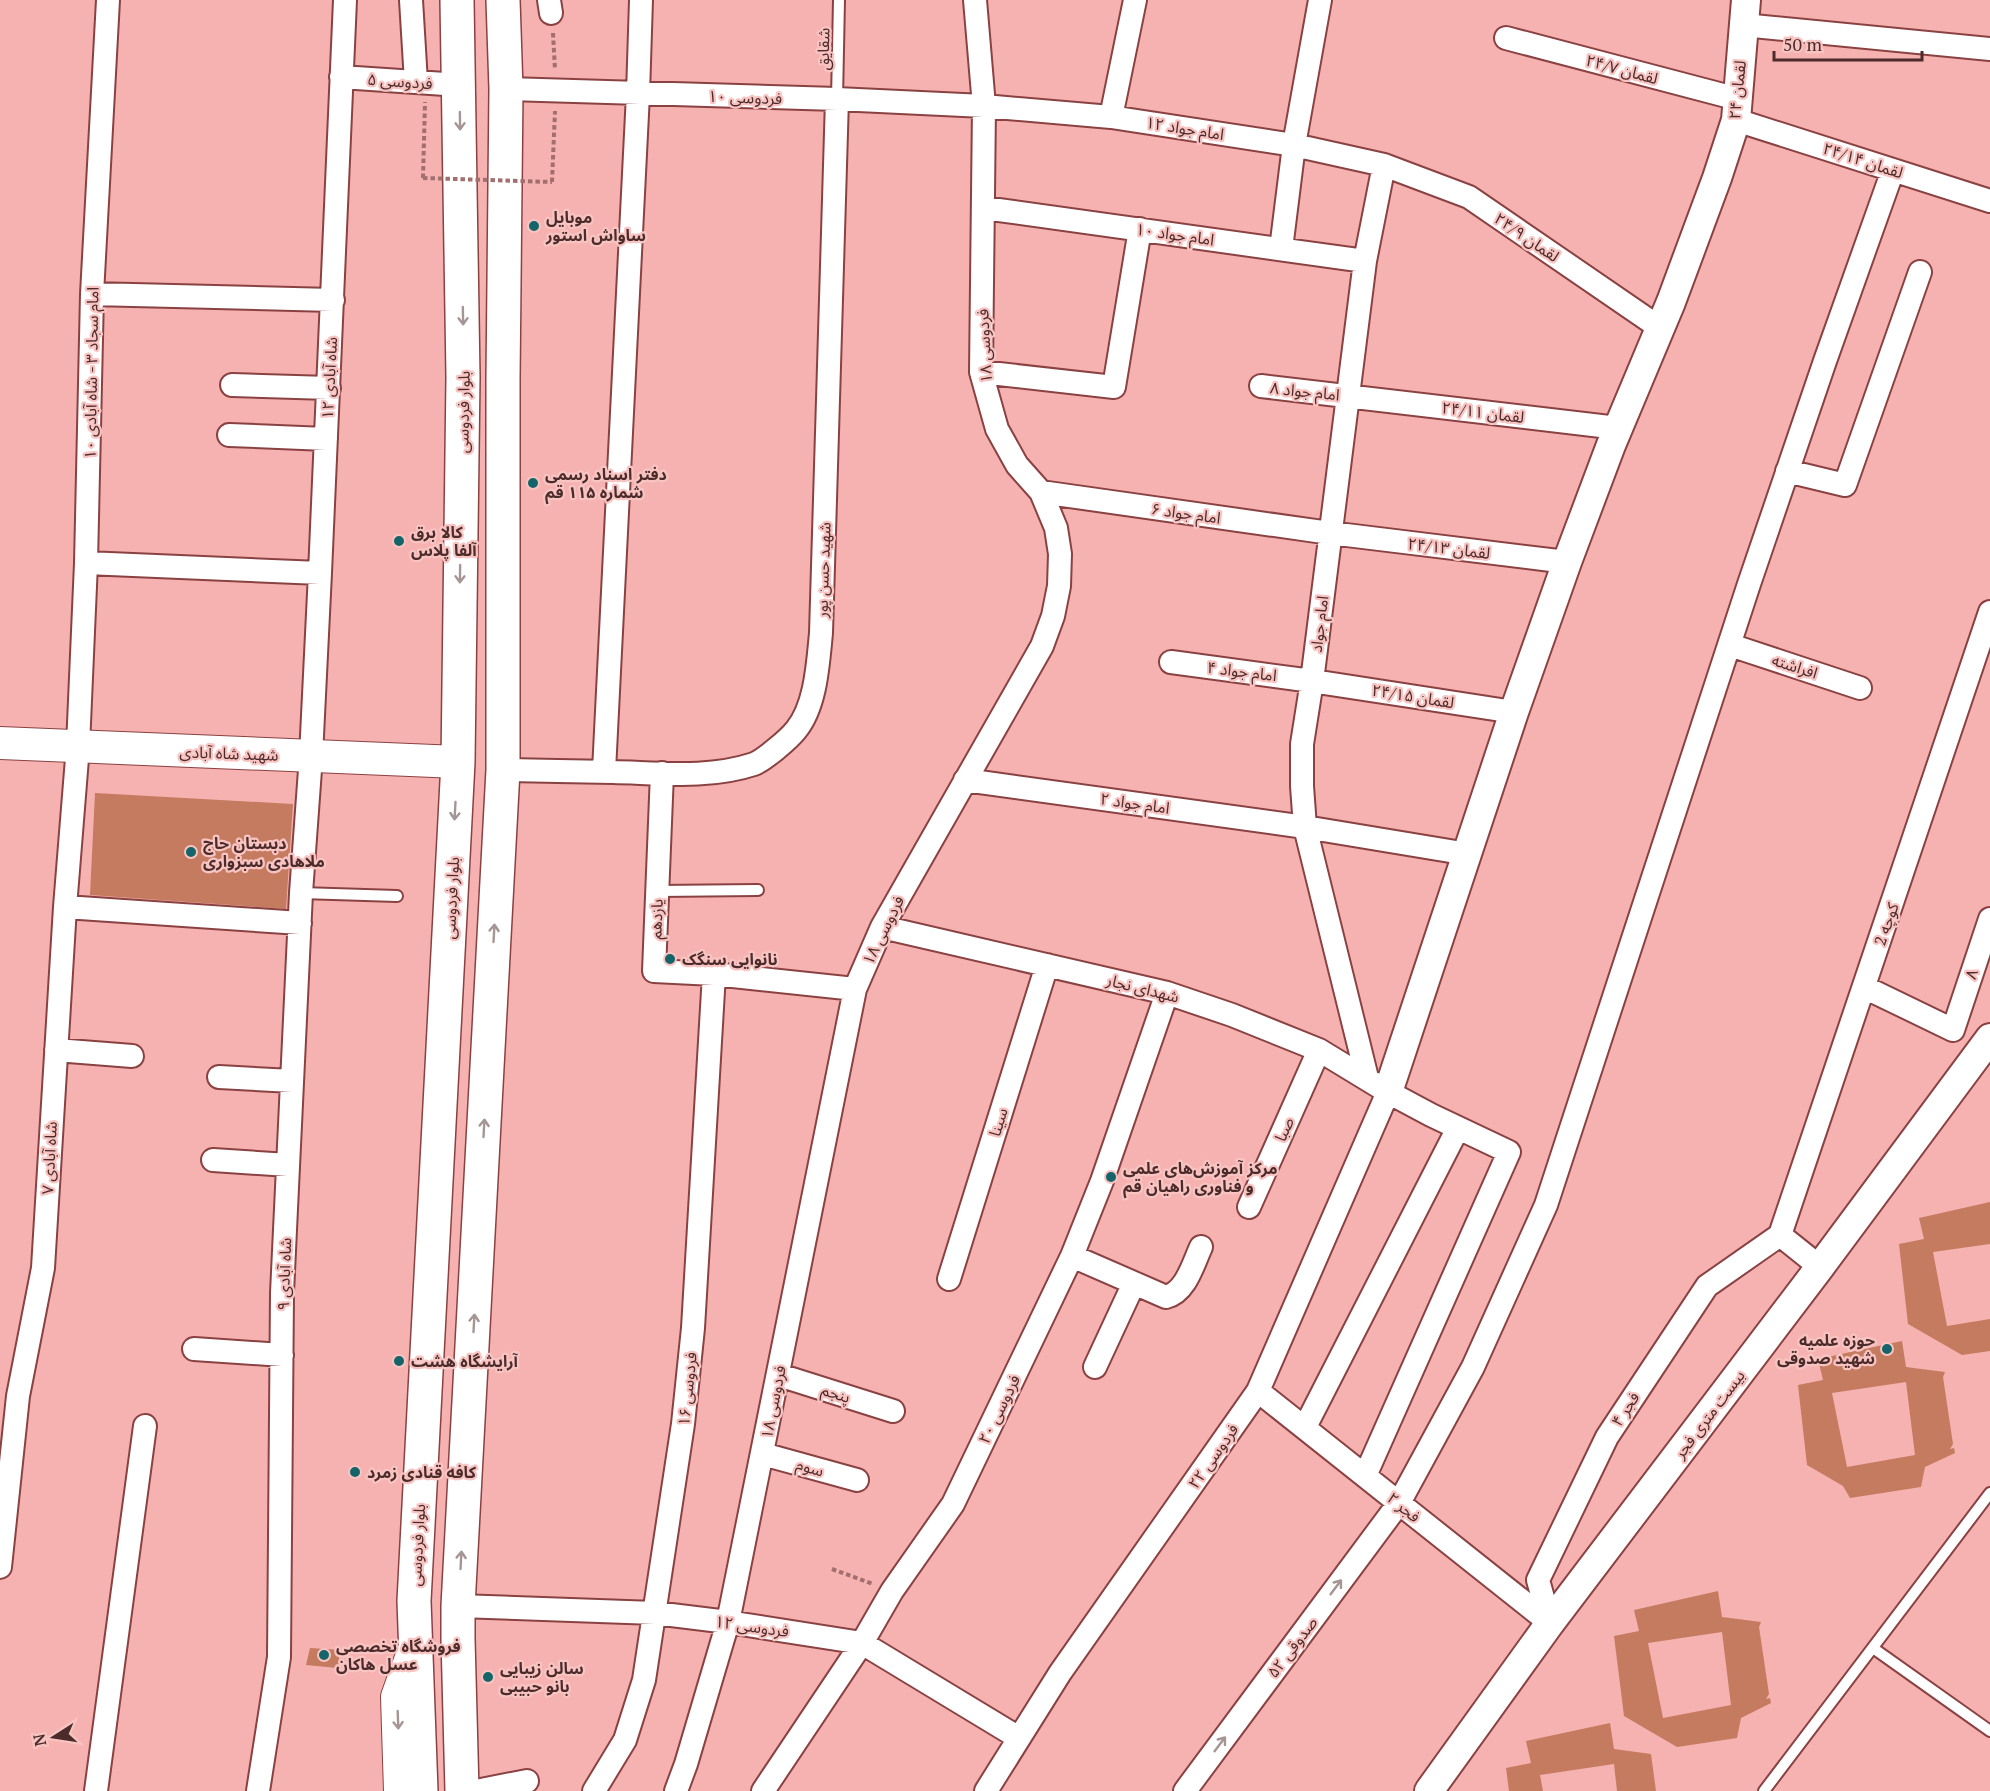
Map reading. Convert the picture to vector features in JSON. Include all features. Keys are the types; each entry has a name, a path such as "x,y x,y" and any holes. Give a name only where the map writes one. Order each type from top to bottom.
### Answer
{"main road":[{"name":"بلوار فردوسی","path":"400,1791 397,1697 416,1644 414,1601 458,762 464,377 457,0"},
{"path":"462,1791 458,1606 503,770 506,89 503,0"},
{"name":"شهید شاه آبادی","path":"0,743 458,762"},
{"path":"458,1639 471,1685 476,1791"},
{"path":"416,1644 420,1791"}],"street":[{"name":"امام سجاد ۳ - شاه آبادی ۱۰","path":"78,746 86,562 92,294 108,0"},
{"name":"شاه آبادی ۱۲","path":"311,756 345,0"},
{"path":"411,0 421,82"},
{"path":"604,771 641,0"},
{"name":"فردوسی ۱۸","path":"676,1791 728,1622 855,989 882,927 1042,646 1053,616 1059,586 1060,554 1056,528 1041,492 1017,465 997,429 981,372 984,106 975,0"},
{"path":"1111,117 1135,0"},
{"path":"1281,249 1294,145 1320,0"},
{"path":"1745,12 1990,49"},
{"name":"لقمان ۲۴","path":"1378,1085 1468,854 1567,562 1717,178 1737,110 1745,12"},
{"name":"لقمان ۲۴/۷","path":"1506,38 1737,110"},
{"name":"فردوسی ۵","path":"341,77 460,85"},
{"name":"فردوسی ۱۰","path":"506,89 984,106"},
{"name":"شهید حسن پور","path":"503,770 689,774 725,772 757,763 797,729 810,704 818,671 821,633 837,99"},
{"name":"امام جواد ۱۲","path":"984,106 1111,117 1294,145 1384,165"},
{"name":"لقمان ۲۴/۱۴","path":"1737,110 1893,170 1990,201"},
{"name":"امام جواد","path":"1378,1085 1305,827 1302,744 1365,261 1384,165"},
{"name":"لقمان ۲۴/۹","path":"1384,165 1469,197 1660,328"},
{"name":"صدوقی ۵۲","path":"1185,1791 1399,1503 1473,1367 1546,1205 1787,471 1893,170"},
{"name":"امام جواد ۱۰","path":"984,208 1365,261"},
{"path":"981,372 1114,387 1140,230"},
{"path":"1787,471 1845,485 1920,272"},
{"path":"92,294 333,300"},
{"path":"232,386 329,388"},
{"name":"امام جواد ۸","path":"1261,386 1348,396"},
{"name":"لقمان ۲۴/۱۱","path":"1348,396 1618,428"},
{"path":"229,435 327,439"},
{"name":"امام جواد ۶","path":"1041,492 1330,533"},
{"name":"لقمان ۲۴/۱۳","path":"1330,533 1567,562"},
{"path":"86,562 320,573"},
{"name":"کوچه 2","path":"1780,1235 1990,612"},
{"name":"افراشته","path":"1730,645 1860,688"},
{"name":"امام جواد ۴","path":"1171,662 1312,681"},
{"name":"لقمان ۲۴/۱۵","path":"1312,681 1515,712"},
{"name":"شاه آبادی ۷","path":"0,1567 18,1396 43,1268 65,907 78,746"},
{"name":"شاه آبادی ۹","path":"258,1791 279,1657 282,1355 288,1165 301,893 311,756"},
{"name":"یازدهم","path":"662,773 654,971 714,974 855,989"},
{"name":"امام جواد ۲","path":"965,780 1305,827 1468,854"},
{"path":"65,907 300,923"},
{"name":"۸","path":"1864,987 1953,1030 1990,918"},
{"name":"شهدای نجار","path":"882,927 1167,993 1232,1015 1319,1050 1458,1128 1509,1152 1365,1476"},
{"name":"سینا","path":"949,1280 1047,965"},
{"name":"فردوسی ۱۶","path":"594,1791 625,1740 644,1680 683,1424 693,1328 714,974"},
{"name":"فردوسی ۲۰","path":"763,1791 862,1643 892,1591 953,1504 1072,1256 1102,1180 1167,993"},
{"name":"بیست متری فجر","path":"1430,1791 1550,1623 1990,1038"},
{"path":"56,1050 132,1056"},
{"name":"صبا","path":"1249,1207 1319,1050"},
{"path":"219,1077 292,1081"},
{"name":"فردوسی ۲۲","path":"986,1791 1060,1672 1258,1391 1378,1085"},
{"path":"1305,1427 1458,1128"},
{"path":"213,1160 288,1165"},
{"path":"1780,1235 1820,1267"},
{"name":"فجر ۴","path":"1550,1623 1538,1580 1607,1437 1707,1286 1780,1235"},
{"path":"1072,1256 1166,1296 1175,1294 1180,1289 1201,1247"},
{"path":"1095,1367 1134,1283"},
{"path":"194,1350 282,1355"},
{"name":"پنجم","path":"779,1375 893,1411"},
{"name":"فجر ۲","path":"1258,1391 1550,1623"},
{"path":"96,1791 145,1426"},
{"name":"سوم","path":"763,1454 857,1480"},
{"name":"فردوسی ۱۲","path":"458,1606 655,1613 862,1643 1019,1738"},
{"path":"476,1791 526,1781"}],"lane":[{"name":"شقایق","path":"837,99 839,0"},
{"path":"657,891 758,890"},
{"path":"301,893 397,896"},
{"path":"1764,1791 1990,1493"},
{"path":"1873,1648 1990,1731"}],"path":[{"path":"421,82 423,178 552,182 556,91 550,6"},
{"path":"832,1569 892,1591"}],"building":[{"name":"دبستان حاج ملاهادی سبزواری","path":"95,793 293,804 286,909 90,895"},
{"path":"1990,1202 1990,1244 1933,1252 1947,1326 1990,1319 1990,1351 1962,1355 1908,1324 1899,1244 1924,1239 1919,1218"},
{"path":"1902,1341 1906,1367 1945,1372 1943,1377 1953,1444 1950,1449 1954,1448 1955,1453 1925,1467 1921,1487 1850,1498 1843,1486 1807,1465 1798,1385 1823,1380 1818,1359","holes":["1906,1382 1915,1455 1847,1467 1832,1393"]},
{"path":"1718,1591 1722,1617 1761,1622 1759,1627 1769,1694 1766,1699 1770,1698 1771,1703 1741,1718 1737,1738 1677,1747 1624,1716 1614,1636 1639,1631 1634,1610","holes":["1722,1632 1731,1705 1663,1718 1648,1643"]},
{"name":"فروشگاه تخصصی عسل هاکان","path":"310,1648 340,1650 338,1668 306,1665"},
{"path":"1610,1723 1614,1749 1651,1754 1656,1791 1617,1791 1614,1764 1540,1775 1543,1791 1509,1791 1506,1768 1531,1763 1526,1741"}],"place":[{"name":"موبایل ساواش استور","path":"534,226"},
{"name":"دفتر اسناد رسمی شماره ۱۱۵ قم","path":"533,483"},
{"name":"کالا برق آلفا پلاس","path":"399,541"},
{"name":"دبستان حاج ملاهادی سبزواری","path":"191,852"},
{"name":"نانوایی سنگک","path":"670,959"},
{"name":"مرکز آموزش‌های علمی و فناوری راهیان قم","path":"1111,1177"},
{"name":"حوزه علمیه شهید صدوقی","path":"1887,1349"},
{"name":"آرایشگاه هشت","path":"399,1361"},
{"name":"کافه قنادی زمرد","path":"355,1472"},
{"name":"فروشگاه تخصصی عسل هاکان","path":"324,1655"},
{"name":"سالن زیبایی بانو حبیبی","path":"488,1677"}]}
